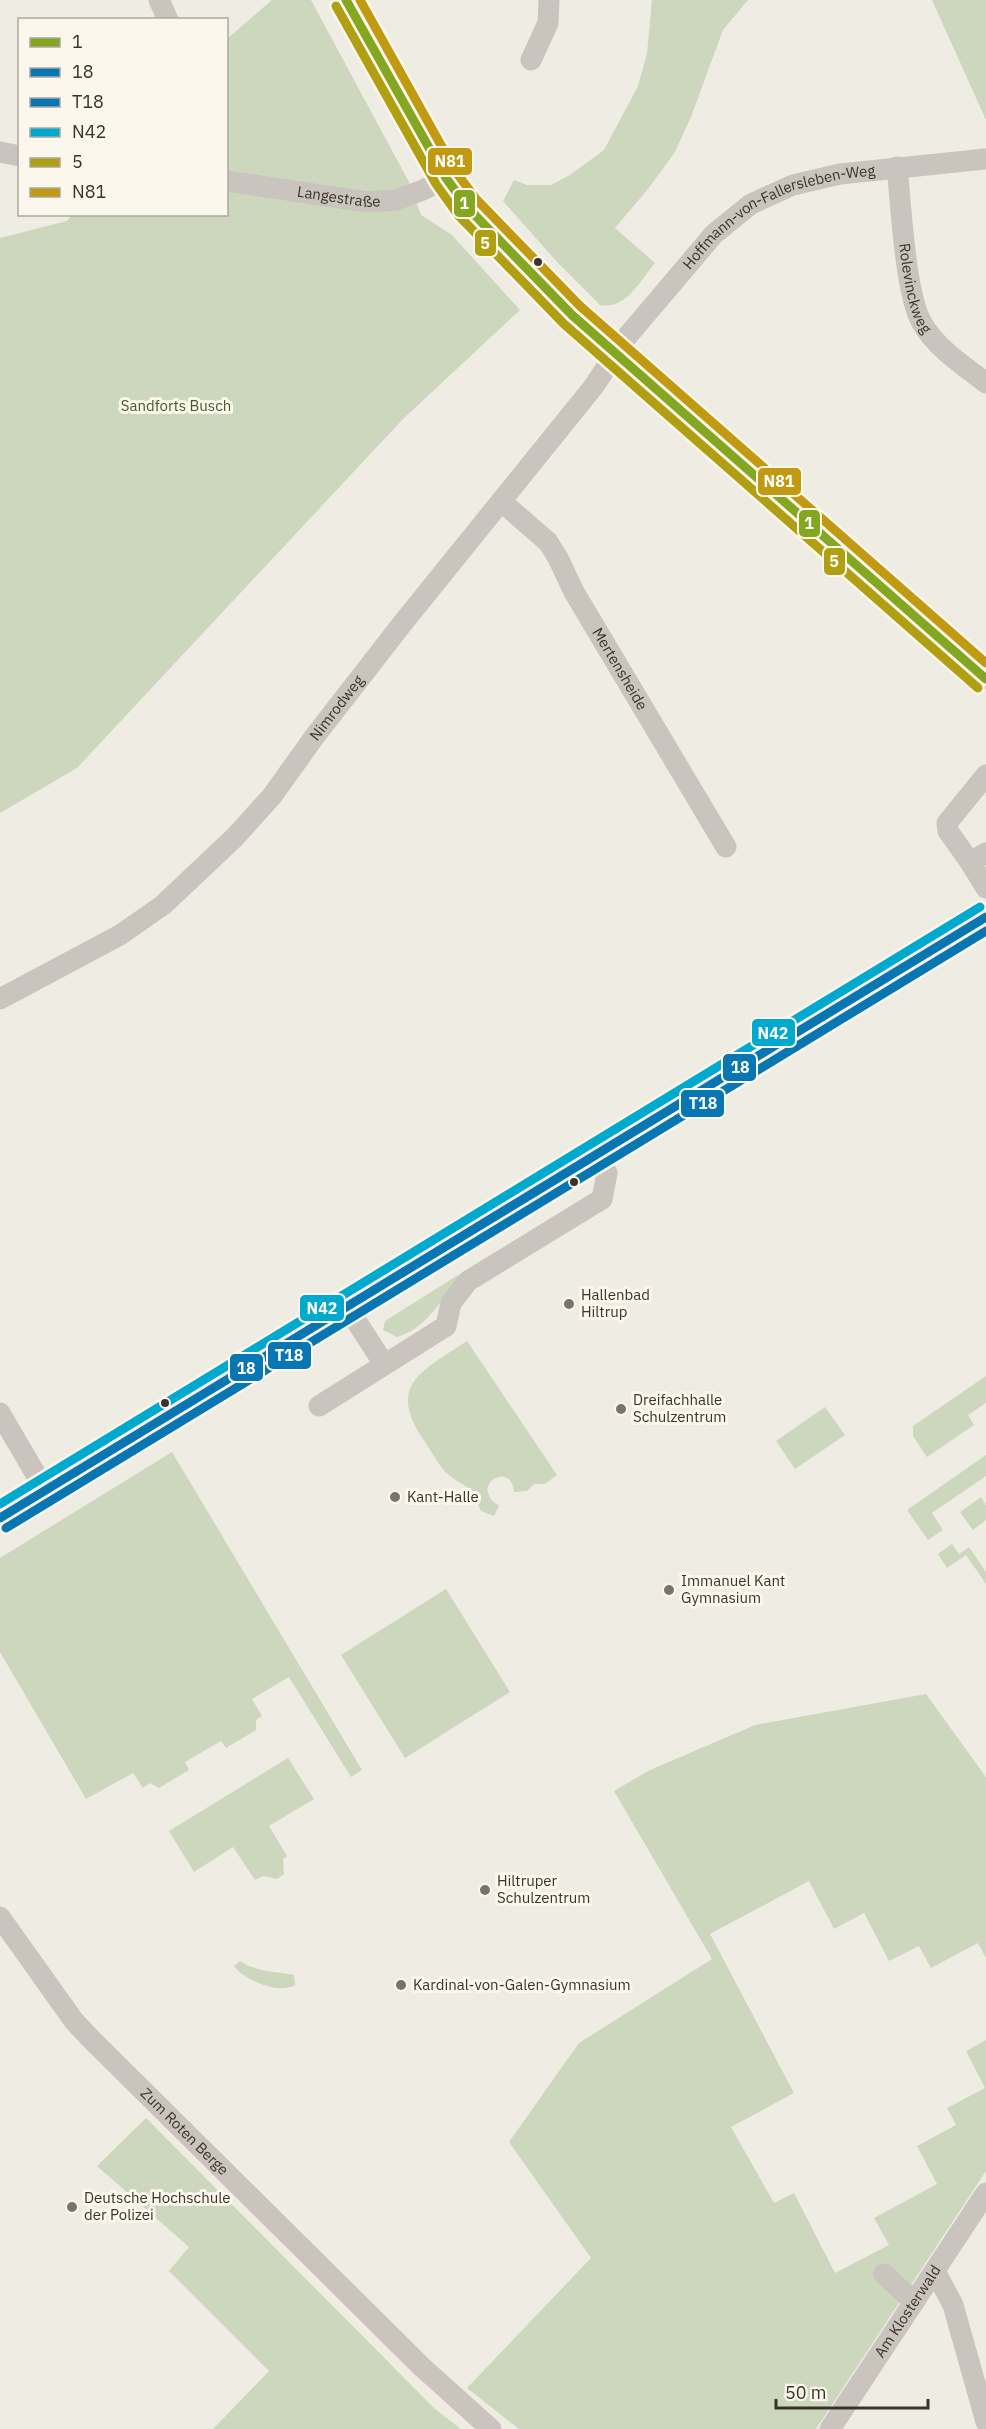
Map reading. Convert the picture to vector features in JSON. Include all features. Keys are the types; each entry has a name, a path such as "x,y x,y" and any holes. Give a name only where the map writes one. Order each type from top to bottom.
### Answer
{"main road":[{"path":"0,1518 986,917"}],"street":[{"path":"159,0 167,18"},
{"path":"346,0 446,178 467,207 530,272 617,355 986,679"},
{"path":"531,60 548,23 549,0"},
{"path":"0,152 18,156"},
{"name":"Hoffmann-von-Fallersleben-Weg","path":"617,355 625,339 691,259 714,234 752,204 793,184 818,178 897,167 986,159"},
{"name":"Rolevinckweg","path":"897,167 913,302 922,323 937,342 986,383"},
{"name":"Langestraße","path":"228,181 367,202 396,200 446,178"},
{"name":"Nimrodweg","path":"0,999 120,935 163,905 195,878 272,796 328,718 617,355"},
{"name":"Mertensheide","path":"502,502 548,542 574,592 726,847"},
{"path":"986,775 947,823 948,831 978,857 986,888"},
{"path":"319,1406 446,1326 451,1303 468,1281 602,1199 607,1173 596,1155"},
{"path":"347,1307 384,1364"},
{"path":"0,1413 45,1490"},
{"name":"Zum Roten Berge","path":"4,1930 90,2038 422,2367 491,2429"},
{"name":"Am Klosterwald","path":"830,2429 986,2193"},
{"path":"935,2271 953,2305 986,2422"},
{"path":"884,2274 914,2302"}],"green space":[{"name":"Sandforts Busch","path":"272,0 311,0 410,184 421,215 452,235 520,310 403,419 77,768 0,813 0,238 67,221 71,216 228,216 228,38"},
{"path":"652,0 748,0 723,30 691,117 675,152 615,228 655,263 625,299 609,305 600,305 558,263 503,201 514,180 527,185 551,185 570,175 604,150 638,86 647,54"},
{"path":"932,0 986,0 986,120"},
{"path":"458,1275 459,1278 439,1304 416,1328 397,1337 383,1330 385,1321"},
{"path":"467,1341 557,1475 545,1484 534,1484 527,1491 514,1492 511,1483 506,1478 494,1479 489,1484 488,1490 490,1498 499,1506 494,1516 481,1511 473,1492 442,1468 413,1423 408,1406 409,1393 414,1381 423,1371"},
{"path":"986,1376 986,1403 968,1415 974,1425 927,1457 913,1436 913,1426"},
{"path":"825,1407 845,1435 795,1469 776,1441"},
{"path":"172,1452 362,1770 351,1777 289,1677 252,1699 262,1716 256,1720 256,1730 226,1748 221,1741 185,1762 189,1770 159,1788 150,1783 143,1788 133,1773 86,1799 0,1652 0,1558"},
{"path":"986,1455 986,1476 932,1513 943,1530 928,1540 907,1510"},
{"path":"981,1497 986,1505 986,1520 973,1530 960,1512"},
{"path":"952,1544 959,1554 969,1547 986,1572 986,1584 966,1555 947,1568 938,1554"},
{"path":"446,1589 510,1692 405,1758 341,1655"},
{"path":"926,1694 986,1777 986,1958 978,1943 931,1968 919,1946 889,1961 864,1913 834,1929 809,1881 710,1934 794,2093 731,2127 774,2203 794,2193 835,2273 889,2245 874,2218 937,2184 917,2146 956,2125 947,2108 985,2088 966,2051 986,2040 986,2171 816,2429 519,2429 467,2388 591,2258 509,2142 579,2043 712,1959 614,1791 650,1770 755,1725"},
{"path":"288,1758 314,1799 269,1826 287,1856 283,1859 284,1874 277,1879 263,1876 255,1880 233,1847 194,1872 169,1831"},
{"path":"240,1961 260,1970 294,1975 295,1985 280,1988 253,1981 234,1966"},
{"path":"146,2118 435,2409 461,2429 213,2429 269,2371 169,2271 189,2247 97,2166"}],"transit line":[{"name":"1","path":"346,0 446,178 467,207 572,315 986,679"},
{"name":"N81","path":"360,0 456,172 476,199 580,306 986,663"},
{"name":"5","path":"336,6 436,184 458,215 564,324 978,688"},
{"name":"N42","path":"0,1504 980,907"},
{"name":"18","path":"0,1518 986,917"},
{"name":"T18","path":"6,1528 986,931"}],"place":[{"name":"Hallenbad Hiltrup","path":"569,1304"},
{"name":"Dreifachhalle Schulzentrum","path":"621,1409"},
{"name":"Kant-Halle","path":"395,1497"},
{"name":"Immanuel Kant Gymnasium","path":"669,1590"},
{"name":"Hiltruper Schulzentrum","path":"485,1890"},
{"name":"Kardinal-von-Galen-Gymnasium","path":"401,1985"},
{"name":"Deutsche Hochschule der Polizei","path":"72,2207"}]}
